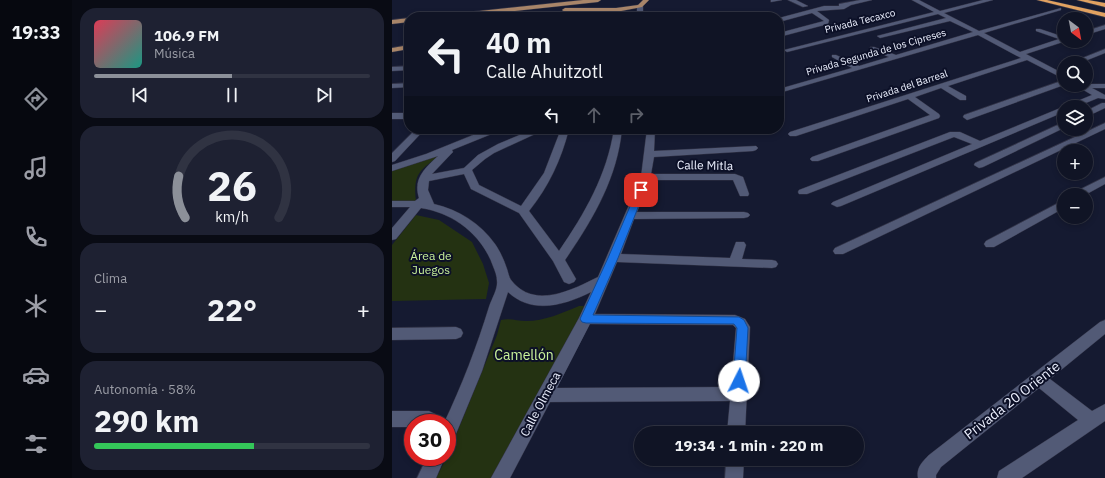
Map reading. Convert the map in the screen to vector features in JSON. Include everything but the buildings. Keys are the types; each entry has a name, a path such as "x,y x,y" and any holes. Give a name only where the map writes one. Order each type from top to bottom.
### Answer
{"highway":[{"path":"1040,0 1105,14"},
{"path":"1047,0 1105,14"},
{"path":"1074,0 1105,6"},
{"path":"1080,0 1105,6"}],"main road":[{"path":"496,12 598,0"},
{"path":"547,12 571,10 616,10 641,2"},
{"path":"528,12 528,10 533,8"},
{"path":"507,11 515,12"},
{"path":"392,22 404,21"},
{"path":"392,50 404,48"}],"street":[{"path":"773,1 779,0"},
{"path":"791,0 805,6"},
{"path":"784,19 813,11 844,7 849,4 869,0"},
{"path":"915,0 1057,74"},
{"name":"Privada Tecaxco","path":"787,50 990,0"},
{"path":"640,12 641,2"},
{"path":"791,9 827,2"},
{"name":"Privada Segunda de los Cipreses","path":"784,90 1059,9"},
{"path":"594,11 598,12"},
{"path":"784,34 826,23 827,21 813,11"},
{"path":"880,36 950,19"},
{"path":"1093,31 1105,27"},
{"path":"1038,30 1057,37"},
{"name":"Privada del Barreal","path":"794,134 941,85 1023,56 1057,42"},
{"path":"872,48 895,57"},
{"path":"1092,56 1105,51"},
{"path":"834,56 858,68"},
{"path":"392,69 404,68"},
{"path":"1052,71 1057,69"},
{"path":"392,86 404,85"},
{"path":"941,85 963,98"},
{"path":"967,117 1057,85"},
{"path":"1088,100 1099,96 1104,85 1093,85"},
{"path":"815,159 936,116 908,96"},
{"path":"1093,111 1105,105"},
{"path":"837,204 1057,112"},
{"path":"392,116 404,116"},
{"path":"839,251 1105,126"},
{"path":"980,165 1057,128"},
{"path":"392,159 415,134"},
{"path":"465,142 471,134"},
{"path":"392,168 453,147 484,134"},
{"path":"423,179 469,168 488,154 531,134"},
{"path":"523,211 539,190 550,172 557,157 564,134"},
{"path":"559,260 587,219 610,168 618,134"},
{"name":"Calle Olmeca","path":"500,478 586,319 613,258 646,177 651,134"},
{"path":"803,192 953,134 957,134 980,144"},
{"path":"424,203 422,187 423,179 434,164 453,147"},
{"path":"649,154 753,148"},
{"path":"434,164 469,168"},
{"path":"469,168 475,187 523,211 559,260 569,279"},
{"name":"Calle Mitla","path":"646,177 735,177 739,178 744,194"},
{"path":"1090,188 1105,180"},
{"path":"392,236 424,203"},
{"path":"392,204 424,203 464,221 481,235 492,249 499,262 504,281 523,297 536,301 569,297 603,280"},
{"path":"990,244 1057,206"},
{"path":"631,216 744,215"},
{"path":"735,263 740,245"},
{"path":"613,258 772,264"},
{"path":"456,415 474,374 490,330 504,281"},
{"path":"586,319 735,320 740,322 742,328 736,426"},
{"name":"Privada 20 Oriente","path":"927,478 926,472 934,461 1105,326"},
{"path":"392,334 456,333"},
{"path":"1006,478 1098,416 1038,378"},
{"path":"545,395 738,394"},
{"path":"392,419 404,419"},
{"path":"426,478 432,466"},
{"path":"734,478 735,466"}],"green space":[{"path":"441,154 423,169 417,178 415,191 416,201 392,202 392,170"},
{"name":"Área de Juegos","path":"416,215 439,220 472,242 483,264 489,283 486,299 392,301 392,245"},
{"name":"Camellón","path":"579,306 584,306 566,347 495,478 436,478 442,466 456,466 456,435 497,335 501,320 533,321 553,316"}],"route":[{"path":"641,190 586,319 735,320 740,322 742,328 739,381"}]}
